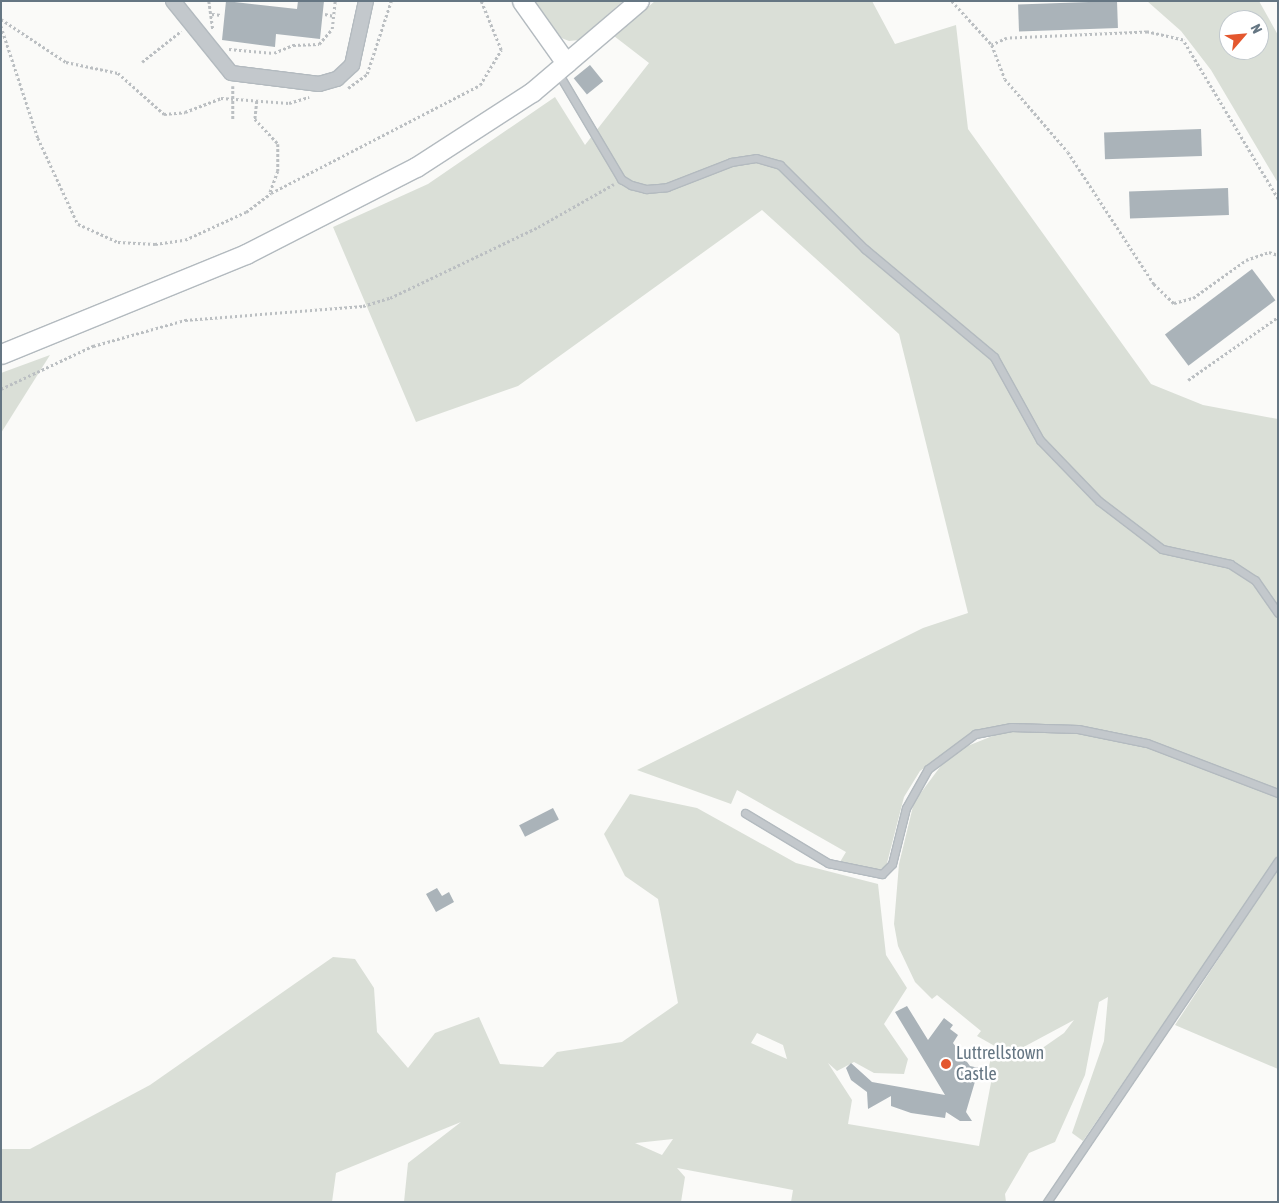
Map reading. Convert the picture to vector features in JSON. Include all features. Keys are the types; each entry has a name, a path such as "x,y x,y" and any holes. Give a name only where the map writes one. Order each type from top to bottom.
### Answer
{"main road":[{"path":"522,1 562,67"},
{"path":"1,354 306,226 416,168 496,118 562,67 639,1"}],"street":[{"path":"173,1 231,73 320,84 337,79 352,65 366,1"}],"lane":[{"path":"562,67 620,179 646,189 666,186 731,162 756,158 780,165 865,249 994,357 1040,440 1099,502 1162,549 1230,564 1255,580 1278,613"},
{"path":"745,813 828,863 882,874 892,864 906,808 928,769 975,734 1011,727 1078,729 1146,743 1278,793"},
{"path":"1046,1202 1278,861"}],"path":[{"path":"209,1 214,36"},
{"path":"224,48 269,53 293,45 319,44 329,37 335,1"},
{"path":"344,89 367,74 391,1"},
{"path":"1,26 38,138 73,216 88,231 131,244 185,240 246,212 269,195 486,79 501,45 481,1"},
{"path":"952,1 992,45 1005,79 1068,152 1154,284 1174,303 1193,298 1246,260 1269,252 1278,255"},
{"path":"212,14 222,15"},
{"path":"325,14 334,16"},
{"path":"1,19 66,62 118,74 164,114 186,112 221,98 289,103 314,95"},
{"path":"142,62 190,24"},
{"path":"992,45 1007,38 1147,32 1183,40 1278,199"},
{"path":"257,101 255,119 278,144 276,178 269,195"},
{"path":"1,389 93,346 185,320 363,306 390,298 589,201 620,179"},
{"path":"1188,380 1278,317"}],"shaded area":[{"path":"532,1 623,1 579,40 569,41 559,37"},
{"path":"655,1 872,1 895,44 956,25 968,129 1151,384 1203,405 1278,419 1278,1069 1175,1025 1265,888 1259,884 1083,1141 1072,1133 1104,1041 1108,997 1099,1002 1085,1075 1055,1142 1029,1153 1005,1194 1006,1202 791,1202 793,1190 677,1168 685,1177 681,1202 404,1202 408,1163 461,1122 336,1173 332,1202 1,1202 1,1149 30,1149 150,1085 333,957 355,959 374,988 377,1032 408,1068 435,1033 479,1017 500,1064 543,1067 557,1052 622,1042 678,1003 658,899 625,876 604,834 630,794 697,808 796,863 878,884 886,955 907,988 884,1024 908,1059 904,1074 874,1073 854,1062 837,1071 828,1063 852,1100 848,1124 979,1146 993,1072 988,1071 991,1057 1031,1056 1064,1033 1074,1020 1018,1050 1000,1049 977,1036 981,1031 937,995 932,999 915,982 898,946 894,924 899,864 914,802 943,763 960,749 995,735 994,726 968,735 920,771 904,797 886,867 875,871 840,862 846,852 737,790 731,804 637,770 923,628 968,613 899,334 762,210 518,386 416,422 333,227 428,184 555,97 585,145 649,63 614,36","holes":["757,1033 783,1045 787,1059 751,1043","673,1139 662,1155 635,1143 636,1143"]},
{"path":"1147,1 1259,1 1264,10 1219,10 1219,60 1269,60 1269,19 1278,35 1278,183 1211,70 1181,31"},
{"path":"50,355 1,433 1,373"}],"building":[{"path":"226,1 297,9 298,1 324,1 320,39 276,34 275,47 222,40"},
{"path":"1117,1 1118,28 1019,31 1018,4"},
{"path":"590,65 603,81 587,95 574,78"},
{"path":"1201,129 1202,156 1105,159 1104,132"},
{"path":"1228,188 1229,215 1130,218 1129,191"},
{"path":"1252,269 1275,300 1188,366 1165,335"},
{"path":"553,808 559,820 525,837 519,825"},
{"path":"437,888 442,896 449,892 454,902 436,912 426,894"},
{"name":"Luttrellstown Castle","path":"907,1006 928,1040 944,1018 953,1025 950,1029 958,1035 953,1043 970,1066 979,1068 966,1112 972,1121 960,1121 946,1112 945,1118 911,1113 891,1106 891,1096 868,1109 867,1092 851,1080 846,1068 851,1063 872,1082 945,1095 895,1012"}],"place":[{"name":"Luttrellstown Castle","path":"946,1064"}]}
